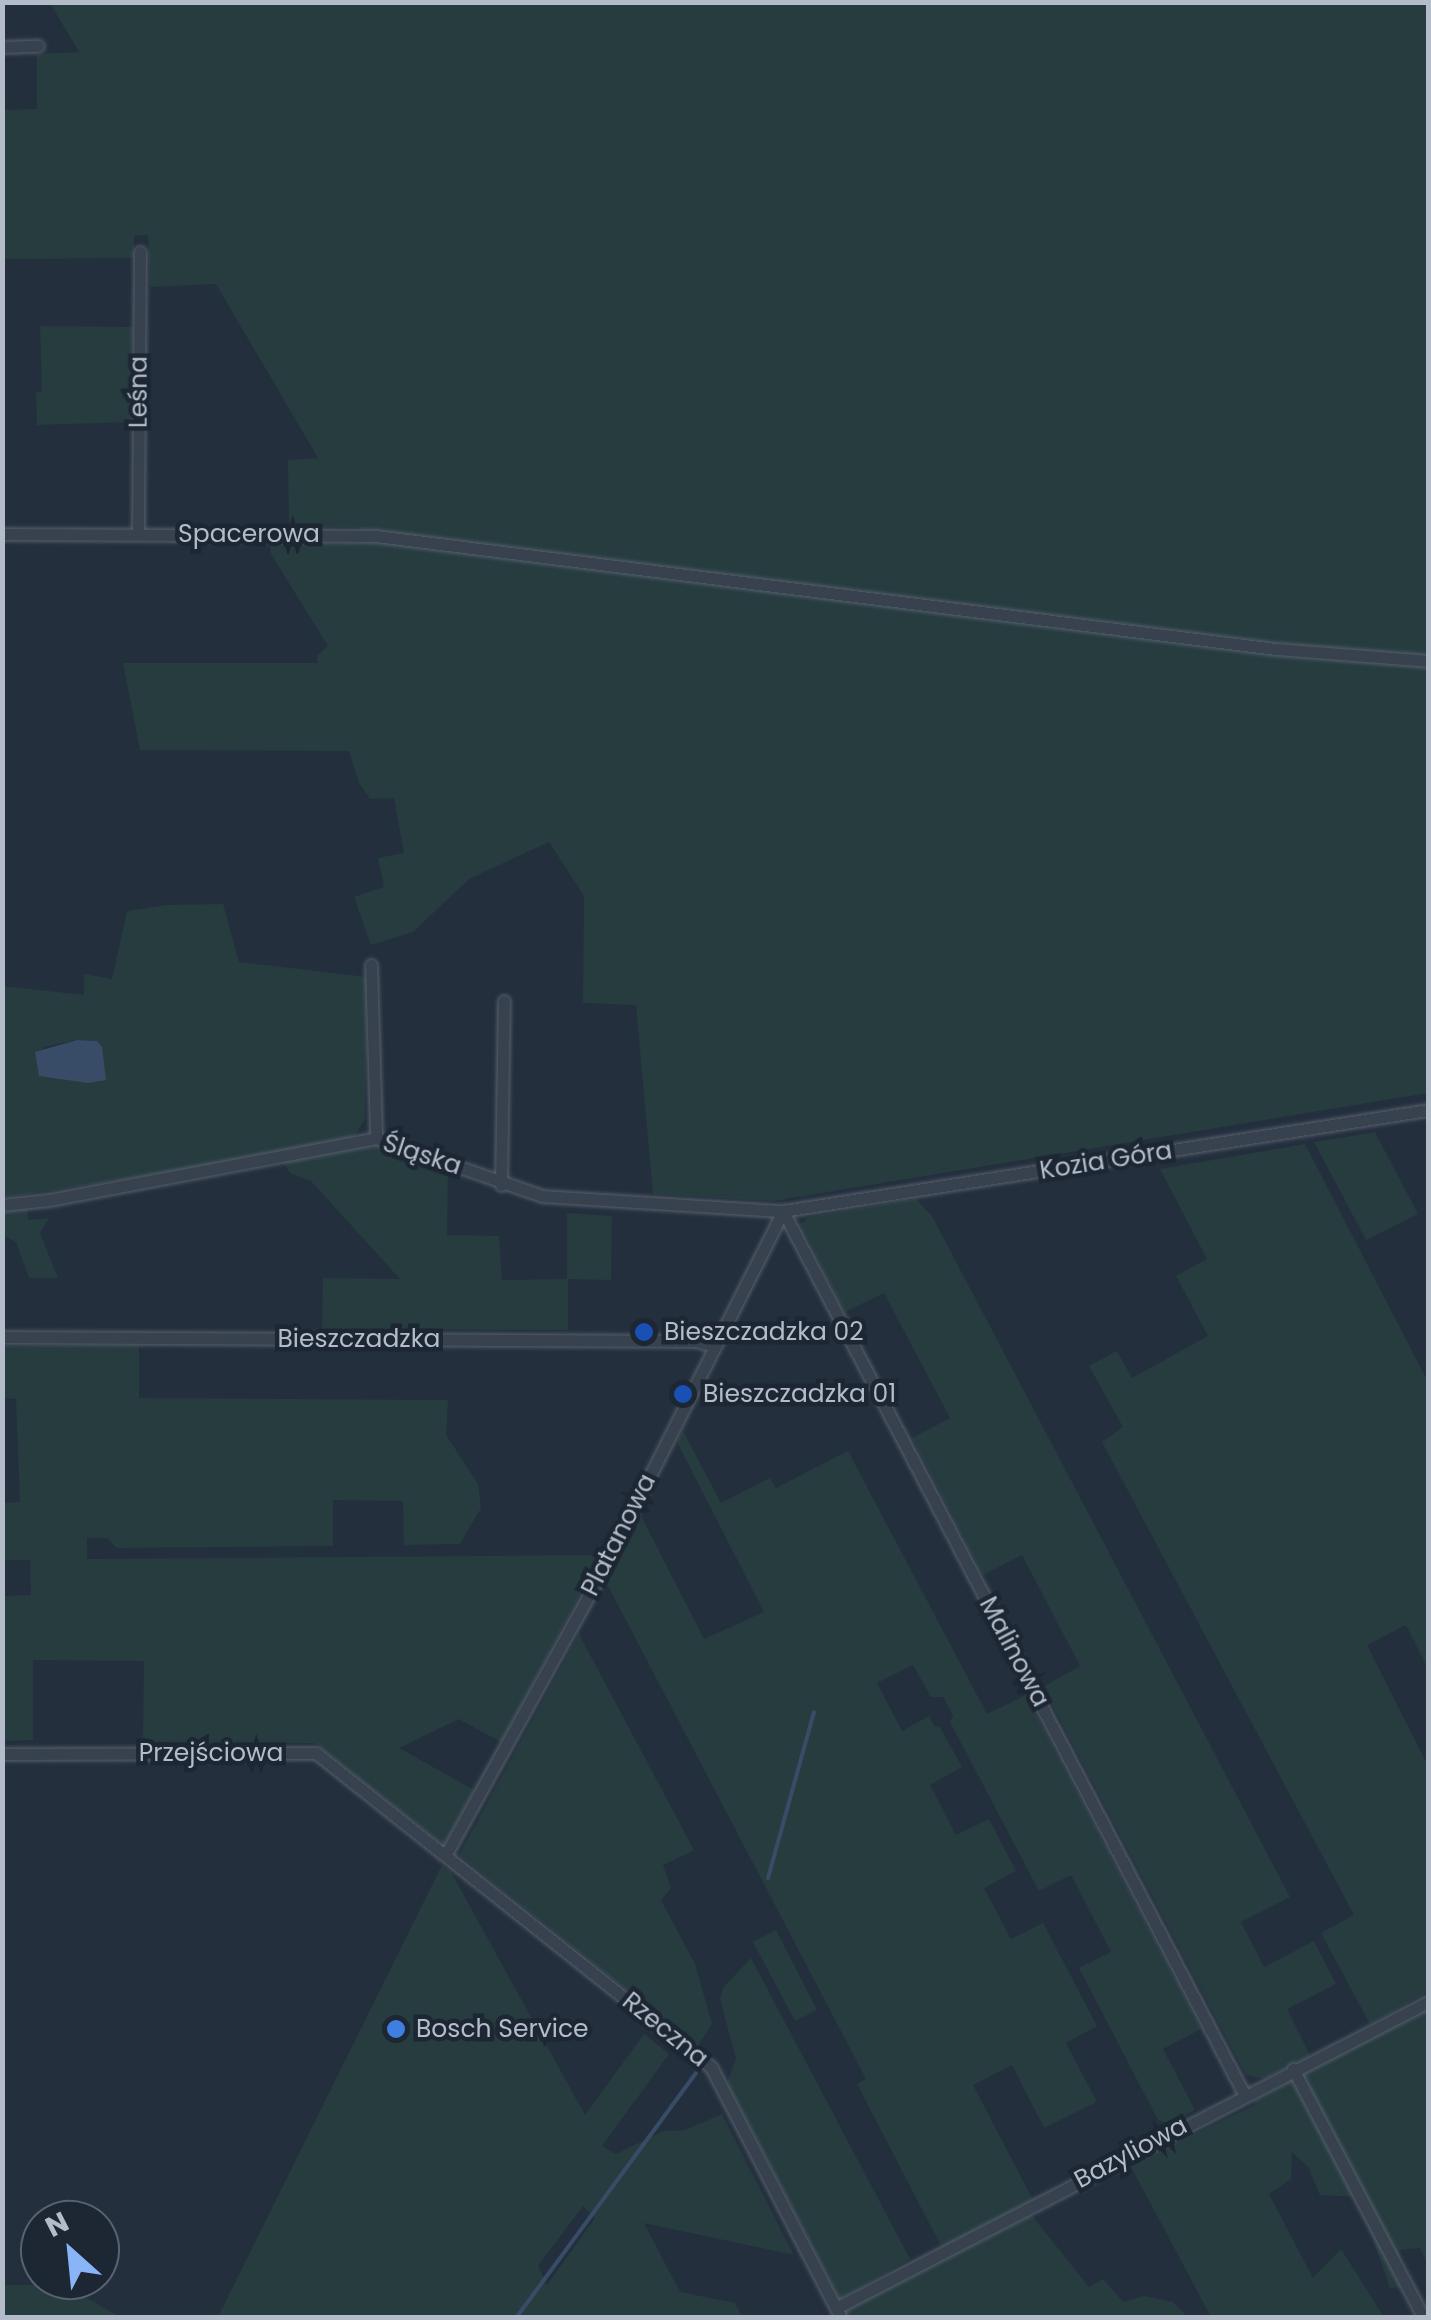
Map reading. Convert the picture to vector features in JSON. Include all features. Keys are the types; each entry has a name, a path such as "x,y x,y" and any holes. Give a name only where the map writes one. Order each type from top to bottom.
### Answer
{"street":[{"path":"2,46 38,46"},
{"name":"Leśna","path":"138,533 140,252"},
{"name":"Spacerowa","path":"2,534 376,536 1276,649 1428,662"},
{"path":"372,965 376,1138"},
{"path":"501,1185 504,1001"},
{"name":"Kozia Góra","path":"783,1211 1428,1110"},
{"name":"Śląska","path":"2,1205 49,1200 376,1138 424,1151 501,1185 553,1198 783,1211"},
{"name":"Platanowa","path":"446,1854 598,1579 783,1211"},
{"name":"Malinowa","path":"783,1211 1244,2094"},
{"name":"Bieszczadzka","path":"2,1337 681,1341 715,1346"},
{"name":"Przejściowa","path":"2,1754 316,1753 446,1854"},
{"name":"Rzeczna","path":"446,1854 711,2066 839,2313"},
{"name":"Bazyliowa","path":"839,2313 1244,2094 1428,2002"},
{"path":"1293,2069 1424,2318"}],"green space":[{"path":"50,3 1428,3 1428,1093 774,1201 653,1194 636,1005 583,1003 584,896 549,842 469,879 413,932 371,945 354,897 384,887 378,858 404,853 394,798 370,799 359,783 349,751 140,750 123,663 318,663 317,656 328,646 271,554 270,543 369,543 359,527 289,527 288,460 318,458 216,284 150,287 148,235 134,236 134,258 3,259 2,110 37,109 37,54 79,52"},
{"path":"40,326 133,327 131,422 37,425 36,392 42,391"},
{"path":"223,904 239,962 367,977 365,1119 354,1137 177,1171 3,1198 3,986 84,995 84,974 112,979 127,911 166,905","holes":["77,1040 97,1041 101,1082 39,1076 44,1047"]},
{"path":"1375,1132 1418,1214 1366,1240 1314,1142"},
{"path":"380,1144 448,1171 447,1235 499,1236 502,1280 567,1279 567,1213 612,1216 611,1280 568,1279 568,1330 322,1329 323,1278 400,1279 311,1181 290,1173 282,1161"},
{"path":"1305,1144 1428,1382 1428,1669 1406,1625 1367,1645 1428,1766 1428,1992 1370,2024 1321,1933 1354,1915 1102,1442 1123,1427 1089,1366 1117,1351 1132,1378 1208,1336 1176,1276 1207,1259 1160,1169"},
{"path":"916,1199 932,1216 1290,1897 1241,1922 1264,1967 1314,1941 1336,1984 1287,2009 1310,2055 1265,2079 1246,2075 1043,1687 1080,1666 1022,1555 983,1575 912,1438 950,1418 884,1293 845,1312 800,1224 809,1217"},
{"path":"27,1209 28,1220 49,1218 40,1233 58,1278 29,1278 16,1242 3,1235 3,1212"},
{"path":"139,1345 139,1398 448,1400 446,1435 478,1484 481,1508 460,1544 404,1545 403,1501 333,1500 333,1546 117,1548 107,1538 87,1538 87,1559 601,1555 501,1742 459,1719 399,1748 474,1790 444,1845 315,1743 143,1742 144,1661 33,1660 33,1740 3,1741 3,1596 31,1595 30,1560 3,1560 3,1503 20,1502 16,1399 3,1398 3,1346"},
{"path":"683,1431 721,1503 770,1478 776,1488 848,1451 987,1714 1026,1695 1201,2029 1163,2049 1195,2110 1170,2124 1158,2120 1079,1968 1111,1952 1071,1875 1039,1891 950,1722 953,1716 943,1697 931,1697 913,1665 877,1683 902,1731 929,1716 934,1726 940,1727 962,1767 930,1785 956,1835 989,1819 1016,1871 984,1888 1011,1939 1043,1923 1097,2026 1066,2043 1097,2102 1044,2128 1012,2065 973,2085 1033,2200 942,2248 857,2084 866,2079 607,1584 640,1514 704,1639 764,1612 677,1442"},
{"path":"579,1634 694,1850 663,1865 671,1888 661,1900 695,1964 712,2024 697,2047 459,1855"},
{"path":"442,1865 451,1872 585,2115 644,2034 669,2054 602,2146 616,2154 664,2131 685,2130 722,2114 794,2255 644,2223 680,2292 735,2303 742,2317 218,2317","holes":["583,2206 595,2218 547,2285 538,2266"]},
{"path":"776,1930 817,2010 795,2021 753,1942"},
{"path":"751,1958 910,2259 840,2299 727,2082 736,2059 720,1999 723,1988"},
{"path":"1428,2008 1428,2265 1420,2248 1399,2250 1405,2287 1390,2288 1358,2197 1320,2195 1308,2167 1292,2152 1291,2179 1269,2194 1313,2278 1341,2249 1384,2317 1211,2317 1130,2165 1255,2105 1254,2100"},
{"path":"1029,2212 1089,2287 1103,2279 1123,2302 1144,2296 1173,2302 1188,2317 849,2318 844,2308"},
{"path":"2,2285 20,2285 20,2300 90,2300 120,2317 3,2317"}],"water":[{"path":"77,1040 97,1041 102,1047 106,1080 88,1083 39,1076 35,1052"}],"waterway":[{"path":"768,1878 814,1712"},
{"path":"516,2318 696,2073"}],"place":[{"name":"Bieszczadzka 02","path":"644,1332"},
{"name":"Bieszczadzka 01","path":"683,1394"},
{"name":"Bosch Service","path":"396,2029"}]}
